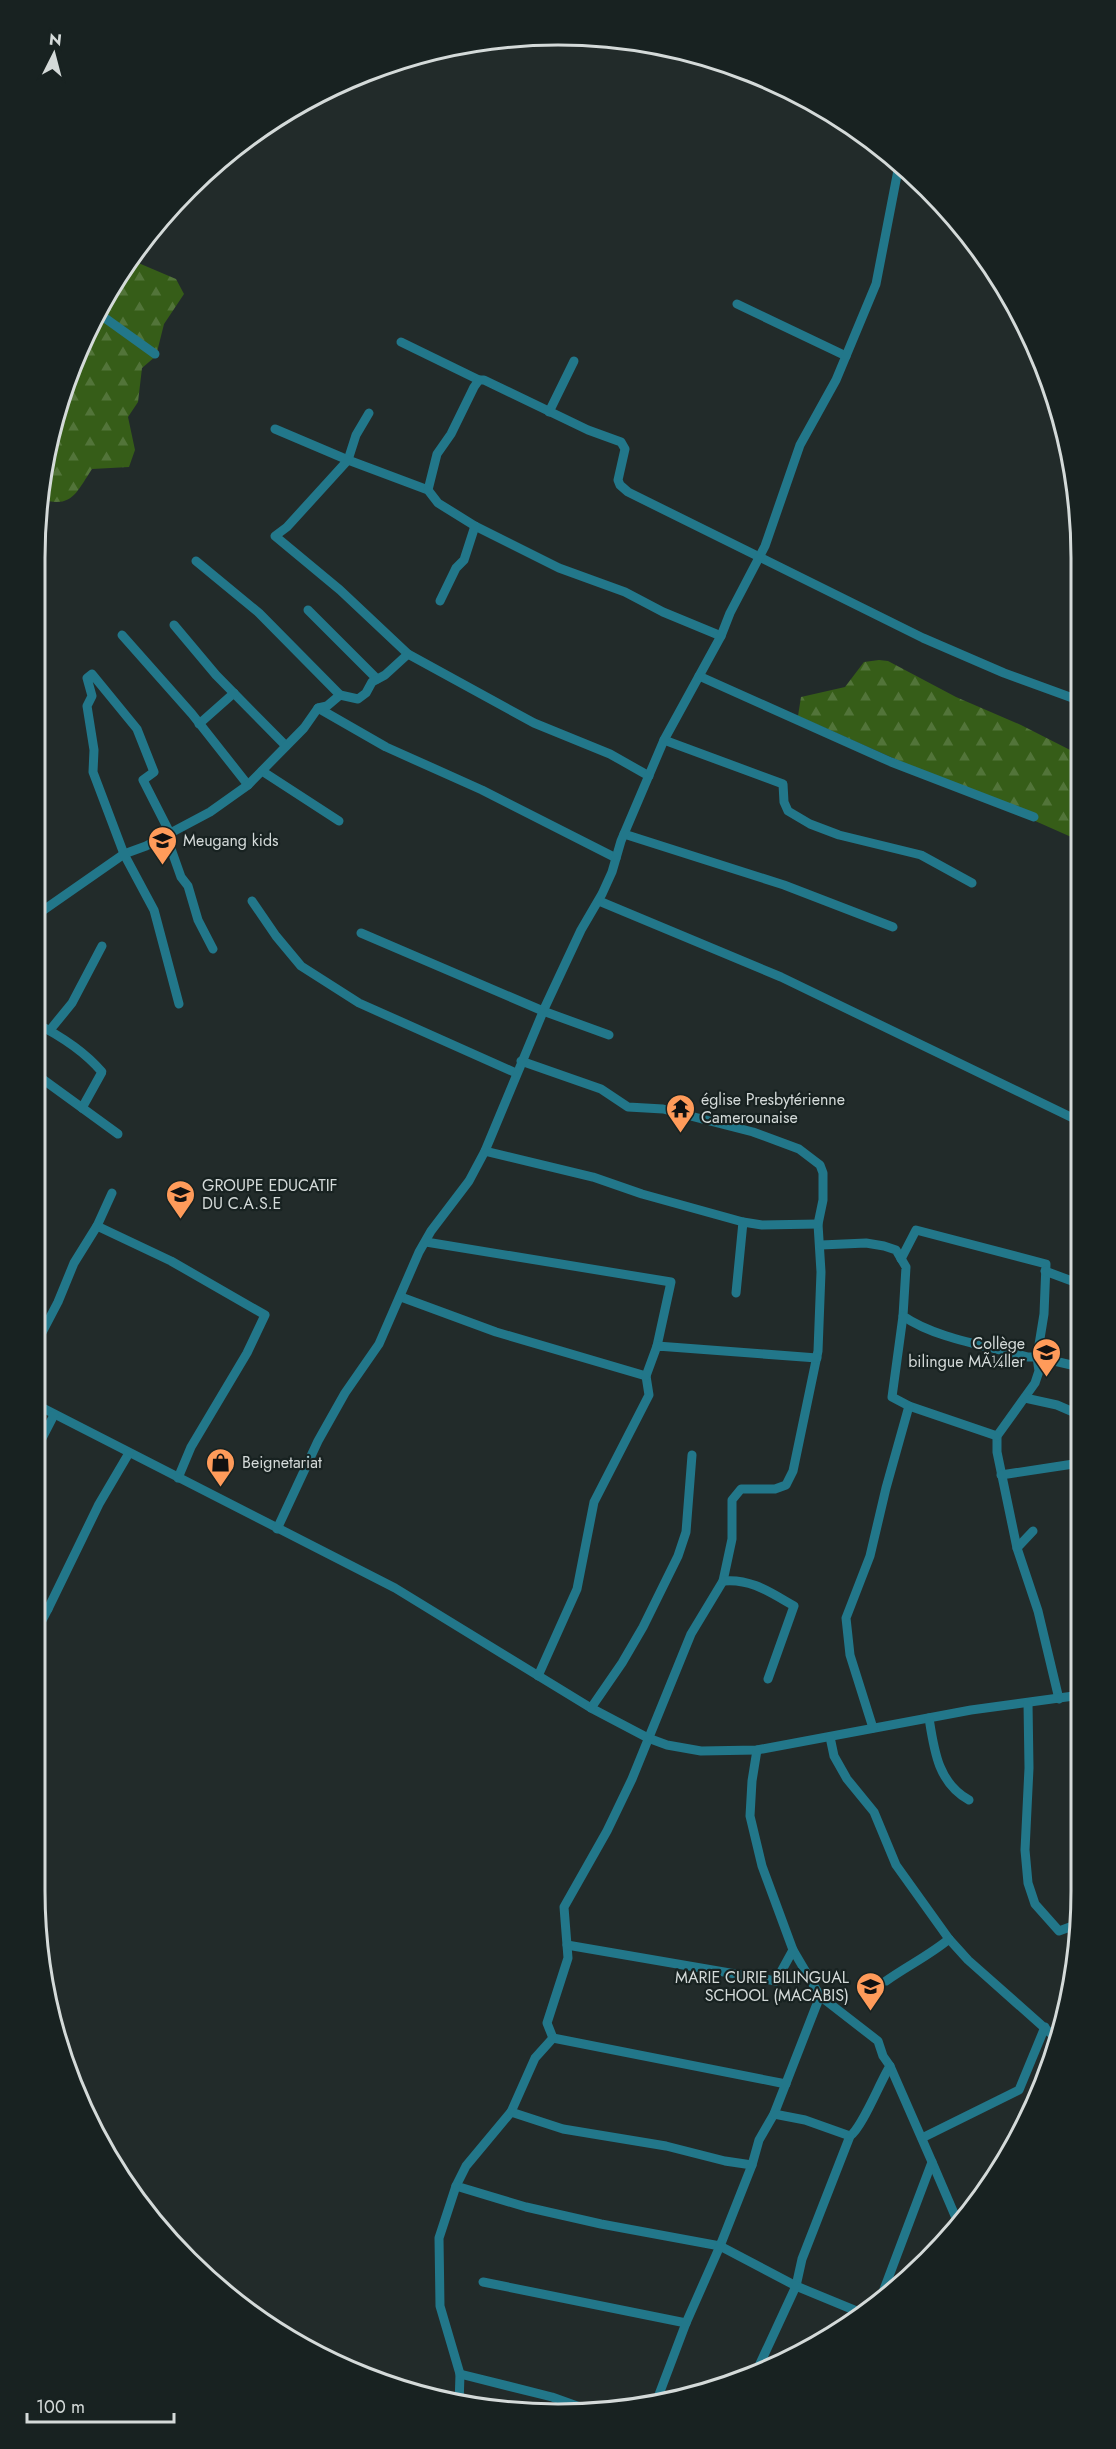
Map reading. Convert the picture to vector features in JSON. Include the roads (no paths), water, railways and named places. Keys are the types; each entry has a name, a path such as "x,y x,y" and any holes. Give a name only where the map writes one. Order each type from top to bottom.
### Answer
{"street":[{"path":"277,1529 318,1440 345,1393 379,1344 401,1297 409,1272 431,1231 469,1181 485,1151 543,1011 580,930 599,901 612,872 624,834 664,740 721,636 730,613 759,558 800,445 836,380 876,284 897,173"},
{"path":"737,304 846,356"},
{"path":"105,319 154,354"},
{"path":"401,342 588,430 621,442 625,449 618,480 628,492 933,642 1004,673 1071,697"},
{"path":"549,412 574,361"},
{"path":"428,490 437,454 479,380"},
{"path":"369,412 356,435 348,460 287,527 275,536 340,590 408,654 534,723 610,754 649,776"},
{"path":"275,429 428,490 438,503 476,526 559,568 625,592 663,612 721,636"},
{"path":"440,601 456,568 465,560 476,526"},
{"path":"196,561 260,613 340,695 358,699 377,678 385,675 408,654"},
{"path":"308,610 377,678"},
{"path":"174,625 216,675 286,746"},
{"path":"122,635 200,724 248,785"},
{"path":"179,1004 154,910 124,854 93,770 94,750 87,706 92,696 87,678 93,674 137,729 154,772 143,780 170,832 170,846 181,877 188,886 198,920 213,949"},
{"path":"699,676 891,762 1034,817"},
{"path":"200,724 234,693"},
{"path":"45,908 124,854 146,846 210,812 248,785 304,728 318,708 327,706 340,695"},
{"path":"318,708 386,747 482,790 616,858"},
{"path":"664,740 783,784 784,802 788,811 810,824 839,835 921,855 972,883"},
{"path":"262,771 339,821"},
{"path":"624,834 784,885 893,927"},
{"path":"252,901 276,936 301,966 359,1003 516,1073"},
{"path":"599,901 781,977 1071,1117"},
{"path":"361,933 543,1011 609,1035"},
{"path":"50,1030 72,1003 102,946"},
{"path":"45,1028 91,1059 102,1072 82,1108"},
{"path":"521,1061 601,1089 628,1107 663,1109 753,1132 799,1149 815,1159 823,1173 818,1224 821,1245 817,1358 793,1471 786,1485 775,1489 741,1489 732,1500 732,1539 723,1581 691,1634 607,1832 564,1907 568,1958 547,2024 553,2038"},
{"path":"45,1081 118,1134"},
{"path":"485,1151 593,1177 642,1194 743,1222 762,1226 818,1224"},
{"path":"45,1326 58,1302 74,1263 97,1226 112,1193"},
{"path":"736,1293 743,1222"},
{"path":"97,1226 171,1261 265,1315 247,1353 191,1447 178,1478"},
{"path":"901,1259 916,1230 1046,1264 1044,1314 1037,1357 1039,1371 1035,1383 997,1436 997,1452 1017,1548 1034,1596 1059,1699"},
{"path":"426,1242 671,1281 657,1346 646,1376 649,1395 594,1502 577,1588 538,1676"},
{"path":"821,1245 866,1243 896,1250 906,1267 903,1316 892,1397 909,1406 997,1436"},
{"path":"1045,1271 1071,1281"},
{"path":"401,1297 496,1332 646,1376"},
{"path":"903,1316 920,1325 966,1342 1071,1365"},
{"path":"657,1346 817,1358"},
{"path":"1025,1398 1071,1411"},
{"path":"873,1728 850,1655 846,1618 870,1556 909,1406"},
{"path":"45,1410 395,1588 591,1708 648,1738 683,1749 757,1750 929,1718 1071,1697"},
{"path":"45,1432 54,1415"},
{"path":"45,1614 99,1504 129,1453"},
{"path":"591,1708 643,1627 678,1556 686,1532 692,1455"},
{"path":"1001,1475 1071,1464"},
{"path":"1017,1548 1033,1531"},
{"path":"723,1581 754,1583 794,1606 768,1679"},
{"path":"1028,1703 1029,1768 1025,1850 1028,1882 1035,1904 1059,1931 1070,1927"},
{"path":"929,1718 937,1761 946,1781 960,1795 969,1800"},
{"path":"830,1737 834,1756 847,1779 874,1812 896,1865 949,1939 968,1960 1051,2033"},
{"path":"757,1750 750,1816 762,1866 793,1950 820,1996 878,2042 954,2216"},
{"path":"886,1981 910,1963 934,1952 949,1939"},
{"path":"567,1945 776,1981 793,1950"},
{"path":"660,2394 686,2323 752,2165 759,2139 774,2114 820,1996"},
{"path":"922,2138 1019,2090 1045,2027"},
{"path":"553,2038 786,2084"},
{"path":"459,2394 460,2374 440,2306 439,2238 456,2186 466,2166 511,2112 535,2058 553,2038"},
{"path":"761,2362 796,2286 806,2249 850,2136 857,2131 877,2087 890,2066"},
{"path":"511,2112 563,2129 666,2146 752,2165"},
{"path":"774,2114 805,2120 850,2136"},
{"path":"885,2286 932,2162"},
{"path":"456,2186 568,2217 720,2246 796,2286 854,2310"},
{"path":"483,2282 686,2323"},
{"path":"460,2374 570,2404"}],"place":[{"name":"Meugang kids","path":"162,866"},
{"name":"église Presbytérienne Camerounaise","path":"680,1134"},
{"name":"GROUPE EDUCATIF DU C.A.S.E","path":"181,1220"},
{"name":"Collège bilingue MÃ¼ller","path":"1046,1378"},
{"name":"Beignetariat","path":"221,1488"},
{"name":"MARIE CURIE BILINGUAL SCHOOL (MACABIS)","path":"870,2012"}]}
